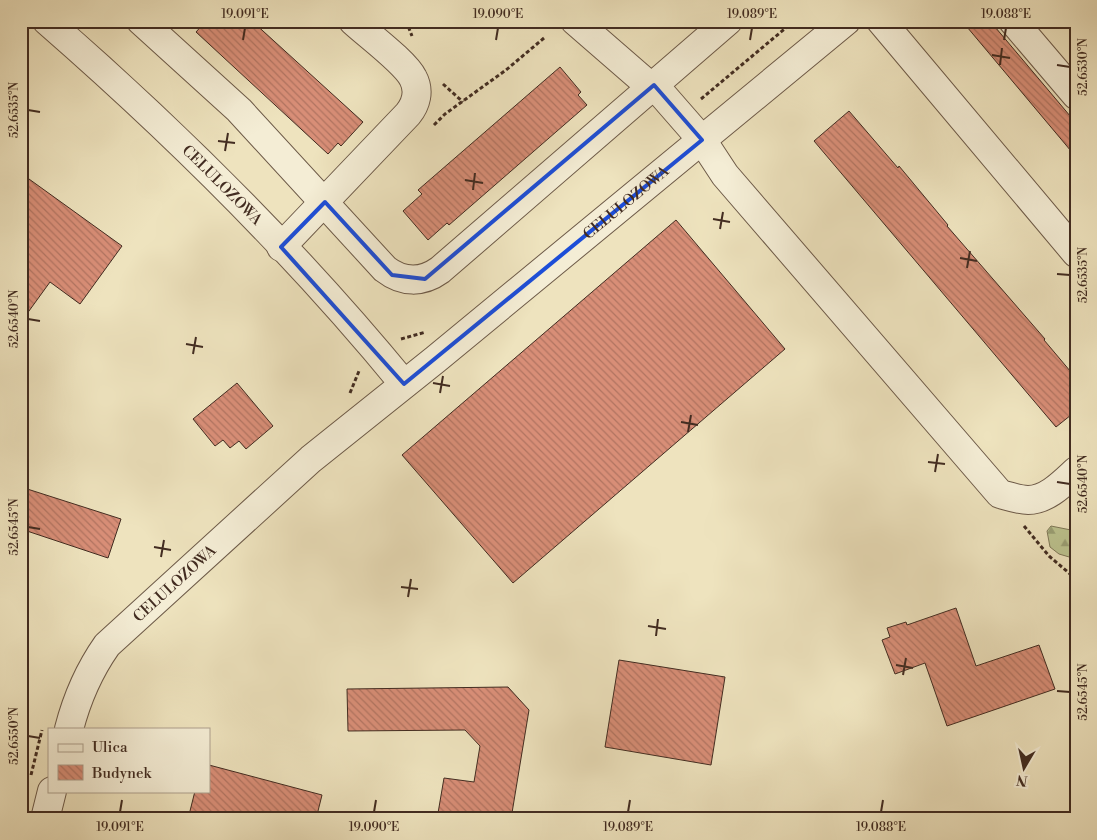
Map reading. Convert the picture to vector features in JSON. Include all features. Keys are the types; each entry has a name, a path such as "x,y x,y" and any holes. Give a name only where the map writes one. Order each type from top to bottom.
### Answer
{"street":[{"name":"CELULOZOWA","path":"48,21 223,186 379,352 404,384"},
{"path":"142,21 239,110 392,274 403,279 425,279 440,270 728,21"},
{"path":"281,247 413,108 417,92 413,77 353,21"},
{"path":"575,21 652,86 702,140 725,175 1000,494 1028,500 1045,495 1059,486 1076,470"},
{"name":"CELULOZOWA","path":"69,728 77,698 92,665 107,645 311,459 846,21"},
{"path":"881,21 1076,253"},
{"path":"1013,21 1076,95"},
{"path":"46,819 52,792"}],"path":[{"path":"428,131 445,114 506,70 544,38"},
{"path":"436,78 463,102"},
{"path":"1024,525 1049,556 1076,579"}],"highlighted area":[{"path":"654,85 702,140 404,384 281,247 325,202 392,275 425,279"}],"green space":[{"path":"1051,526 1076,531 1076,559 1059,554 1050,547 1047,531"}],"building":[{"path":"206,21 252,21 363,122 341,146 338,143 328,154 196,32"},
{"path":"962,21 990,21 1076,123 1076,157"},
{"path":"560,67 581,92 578,95 587,105 449,225 447,223 428,240 403,211 422,194 418,190"},
{"path":"849,111 898,168 899,166 947,226 1045,339 1076,378 1076,411 1056,427 814,141"},
{"path":"29,179 122,246 80,304 50,282 21,322 21,190"},
{"path":"676,220 785,349 513,583 402,455"},
{"path":"237,383 273,426 246,449 239,441 230,448 223,440 215,446 193,419"},
{"path":"21,487 121,519 108,558 21,529"},
{"path":"956,608 976,666 1039,645 1055,689 947,726 925,663 895,674 882,640 890,637 887,628 906,622 907,625"},
{"path":"619,660 725,677 711,765 605,747"},
{"path":"508,687 529,710 511,819 437,819 444,778 474,782 480,746 465,730 348,731 347,689"},
{"path":"210,765 322,795 316,819 188,819 195,792 210,792"}]}
